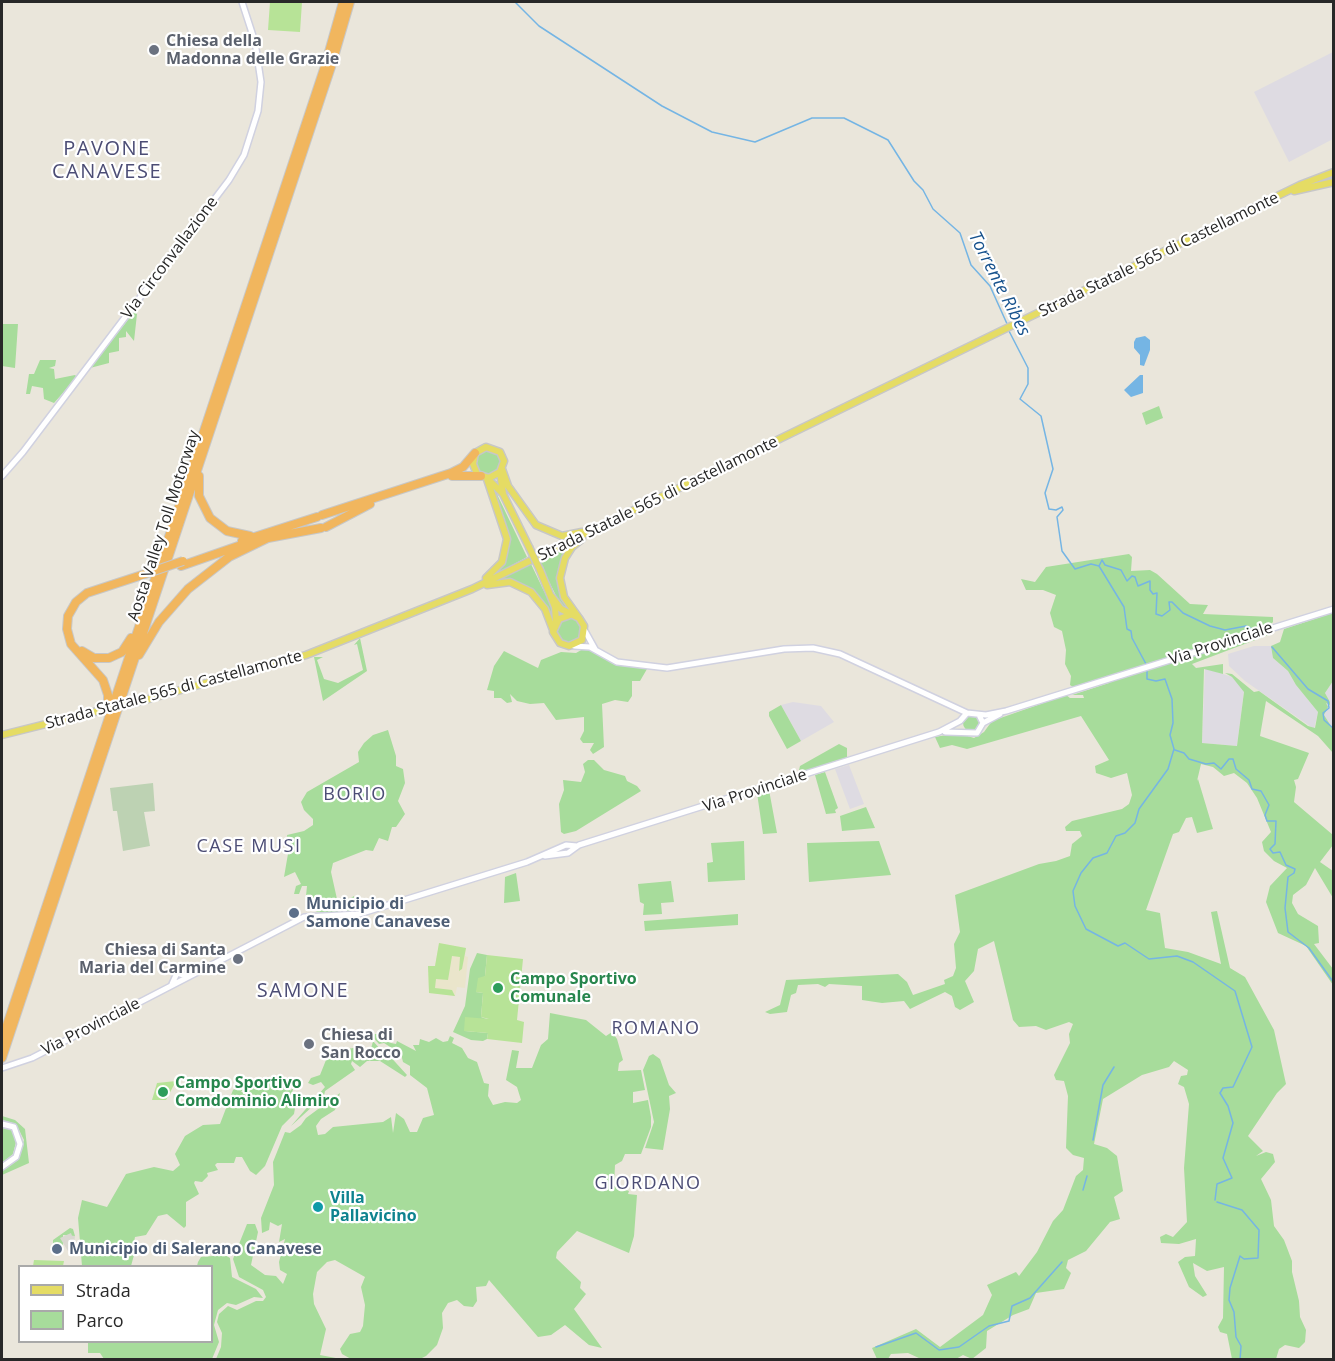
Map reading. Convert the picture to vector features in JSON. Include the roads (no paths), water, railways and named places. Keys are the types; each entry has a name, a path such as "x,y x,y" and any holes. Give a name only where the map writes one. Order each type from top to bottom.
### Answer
{"highway":[{"name":"Aosta Valley Toll Motorway","path":"2,1040 325,66 344,2"},
{"name":"Aosta Valley Toll Motorway","path":"2,1058 331,67 350,2"},
{"path":"207,438 197,485 202,504 210,518 227,531 243,536 258,536"},
{"path":"146,604 130,640 118,654 104,659 94,658 81,650 73,640 71,618 81,601 94,594 258,536 451,473 463,467 475,453"},
{"path":"182,563 270,537 324,527 369,504 438,480 461,474 484,477"},
{"path":"123,692 151,633 180,597 223,561 270,537"},
{"path":"96,751 108,705 107,690 98,672 71,644 67,629 68,616 76,602 87,593 141,577"}],"main road":[{"name":"Via Circonvallazione","path":"2,476 23,452 238,166 253,131 261,90 258,58 242,2"},
{"name":"Via Circonvallazione","path":"246,11 248,2"},
{"name":"Strada Statale 565 di Castellamonte","path":"2,735 138,702 306,655 472,589 1334,172"},
{"name":"Strada Statale 565 di Castellamonte","path":"1287,193 1334,182"},
{"path":"503,494 472,464 475,453 483,447 495,449 503,458 501,470 503,494 552,597 561,609 579,618"},
{"path":"501,470 508,486 536,525 562,536 591,531"},
{"path":"484,477 492,477 501,470"},
{"path":"472,589 474,584 499,568 507,545 506,532 484,477"},
{"path":"591,531 568,552 561,571 564,597 579,618 596,650"},
{"path":"472,589 505,582 526,588 542,604 560,644 596,650 617,662 668,668 784,649 813,648 840,654 944,703 967,713 979,715 983,723 980,731 973,735 962,731 960,721 944,703"},
{"path":"552,597 556,622 554,632"},
{"name":"Via Provinciale","path":"979,715 1006,711 1334,609"},
{"path":"556,622 562,616 570,615"},
{"path":"574,646 582,640 585,631"},
{"name":"Via Provinciale","path":"983,723 1006,711"},
{"path":"960,721 967,713"},
{"name":"Via Provinciale","path":"5,1067 32,1058 180,979 304,917 359,914 939,732 960,721"},
{"name":"Via Provinciale","path":"939,732 962,731"},
{"path":"2,1124 10,1125 17,1130 20,1144 13,1160 2,1167"}],"water":[{"path":"1145,336 1150,340 1150,350 1144,366 1140,365 1140,355 1134,348 1134,342 1136,338"},
{"path":"1140,375 1143,375 1143,393 1131,397 1124,390"}],"waterway":[{"name":"Torrente Ribes","path":"515,2 539,26 662,106 712,132 755,142 812,118 844,118 888,140 914,181 923,190 933,209 960,233 971,265 990,286 1008,326"},
{"name":"Torrente Ribes","path":"1009,331 1028,368 1028,384 1020,399 1041,416 1053,469 1045,493 1049,509 1056,510 1062,507 1063,510 1057,517 1062,551 1075,569 1091,564 1099,566 1124,607 1127,629 1131,631 1132,638 1146,664"},
{"path":"1099,566 1102,560 1105,565 1121,570 1127,581 1132,576 1135,577 1138,586 1150,581 1150,590 1153,594 1157,593 1156,614 1162,616 1170,610 1169,602 1172,602 1183,613 1210,626 1225,630 1246,626 1252,629"},
{"path":"1272,647 1308,689 1328,701 1329,708 1323,713 1324,720 1334,729"},
{"path":"1147,669 1147,679 1156,681 1165,679 1172,699 1173,723 1170,735 1174,749 1168,769 1139,809 1135,823 1125,833 1116,836 1107,853 1093,858 1081,873 1073,891 1075,906 1086,929 1118,946 1125,943 1149,959 1177,956 1193,962 1235,991 1252,1047 1233,1087 1223,1088 1220,1093 1228,1106 1233,1123 1223,1158 1232,1178 1217,1184 1215,1200"},
{"path":"1175,750 1184,753 1189,759 1206,764 1214,763 1221,769 1229,759 1233,759 1236,769 1249,780 1252,789 1261,791 1269,805 1265,815 1267,821 1276,821 1275,844 1270,849 1273,853 1280,852 1286,865 1295,869 1294,873 1288,877 1285,908 1288,932 1309,948 1334,983"},
{"path":"1093,1140 1103,1085 1114,1067"},
{"path":"1083,1190 1087,1176"},
{"path":"1217,1202 1242,1210 1259,1230 1258,1258 1244,1259 1240,1256 1230,1288 1229,1300 1234,1312 1236,1337 1241,1346 1240,1360"},
{"path":"876,1347 916,1333 939,1350 959,1347 989,1326 1009,1321 1012,1306 1030,1298 1062,1262"}],"place":[{"name":"Chiesa della Madonna delle Grazie","path":"154,50"},
{"name":"Municipio di Samone Canavese","path":"294,913"},
{"name":"Chiesa di Santa Maria del Carmine","path":"238,959"},
{"name":"Campo Sportivo Comunale","path":"498,988"},
{"name":"Chiesa di San Rocco","path":"309,1044"},
{"name":"Campo Sportivo Comdominio Alimiro","path":"163,1092"},
{"name":"Villa Pallavicino","path":"318,1207"},
{"name":"Municipio di Salerano Canavese","path":"57,1249"}],"district":[{"name":"PAVONE CANAVESE","path":"107,160"},
{"name":"BORIO","path":"355,795"},
{"name":"CASE MUSI","path":"249,847"},
{"name":"SAMONE","path":"303,991"},
{"name":"ROMANO","path":"656,1029"},
{"name":"GIORDANO","path":"648,1184"}]}
